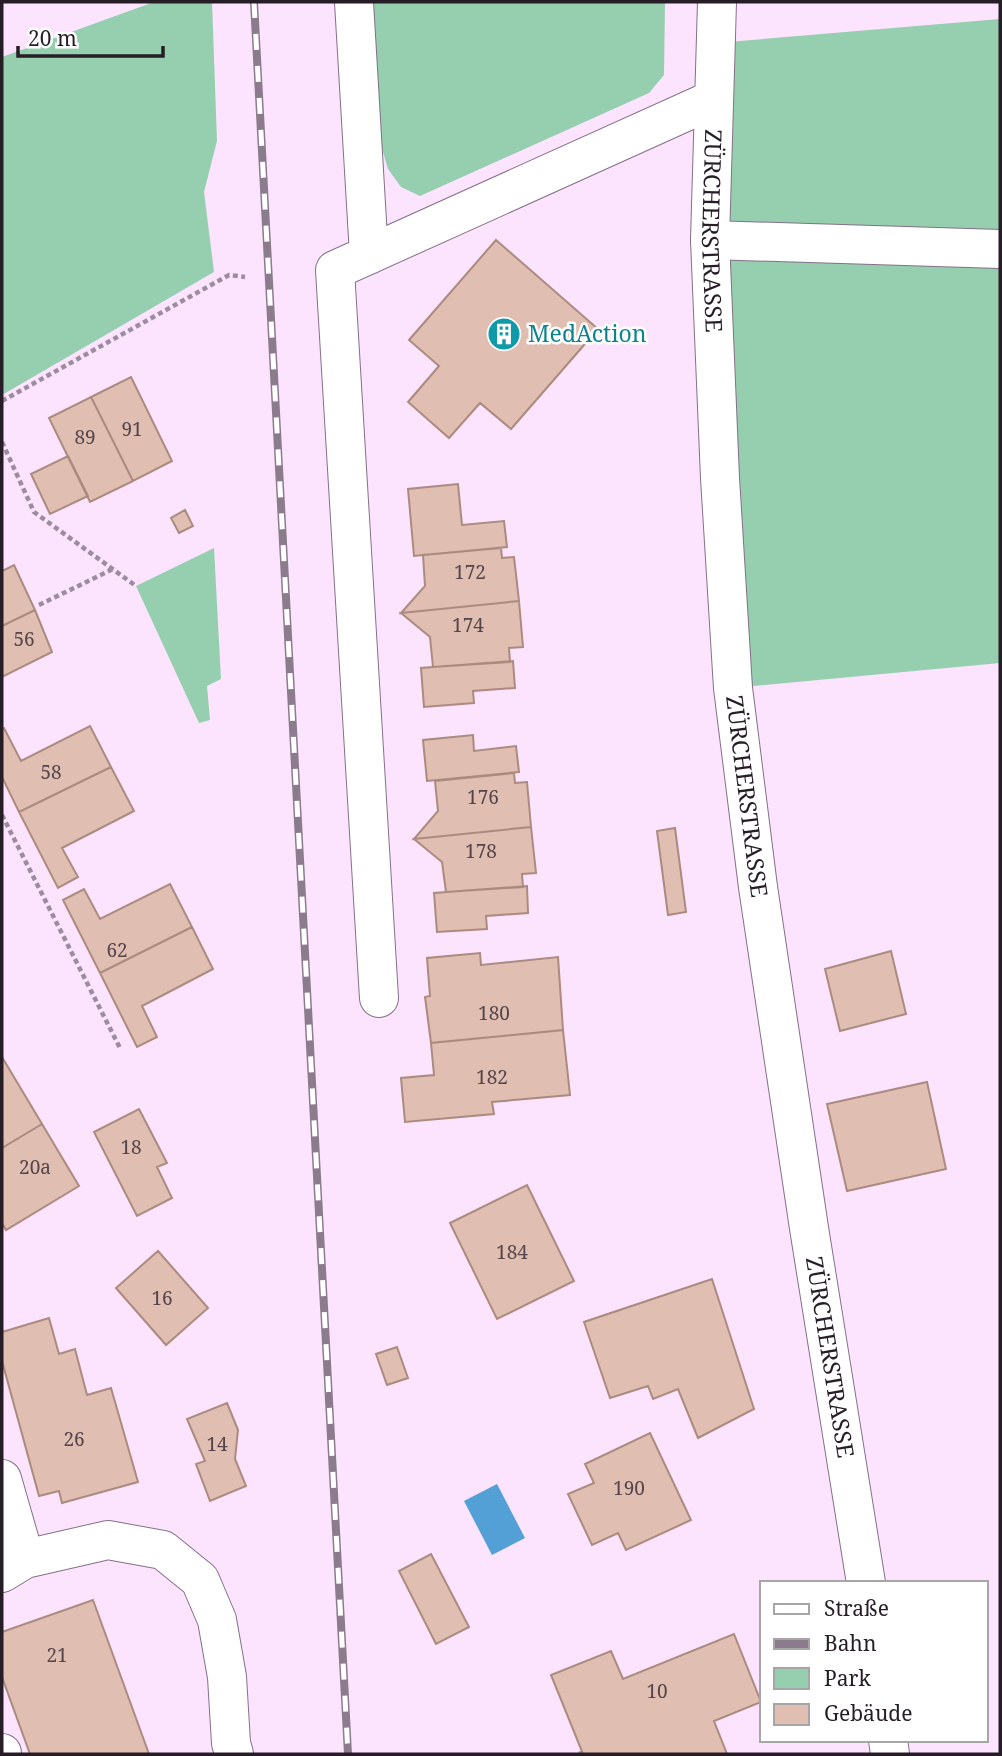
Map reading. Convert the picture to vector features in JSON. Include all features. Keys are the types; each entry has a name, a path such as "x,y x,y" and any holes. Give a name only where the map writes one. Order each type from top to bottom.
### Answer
{"main road":[{"path":"355,2 369,255"},
{"name":"ZÜRCHERSTRASSE","path":"717,2 710,240 720,478 733,688 758,887 866,1581"},
{"path":"379,998 335,270 714,99"},
{"path":"710,240 1000,248"},
{"path":"2,1479 14,1566 108,1540 163,1550 200,1580 217,1620 227,1677 234,1754"}],"path":[{"path":"2,401 229,275 245,277"},
{"path":"2,442 34,512 136,586"},
{"path":"39,605 113,569"},
{"path":"2,815 121,1050"}],"green space":[{"path":"154,2 212,2 217,141 204,192 214,272 2,395 2,57"},
{"path":"373,2 665,2 664,75 649,93 420,196 401,187 388,169 381,145"},
{"path":"1000,19 1000,663 733,688 716,43"},
{"path":"214,548 221,679 207,686 210,720 199,723 136,586"}],"water":[{"path":"497,1484 525,1538 492,1555 464,1501"}],"building":[{"name":"MedAction","path":"496,240 598,329 511,429 480,403 449,438 408,402 439,366 409,340"},
{"path":"131,377 172,461 133,481 91,397"},
{"path":"91,397 133,481 90,502 49,418"},
{"path":"68,456 88,496 50,514 31,474"},
{"path":"458,484 462,525 504,521 507,547 414,556 408,489"},
{"path":"185,510 193,526 179,533 171,518"},
{"path":"501,548 502,558 514,557 519,601 401,613 425,586 423,555"},
{"path":"14,565 35,610 2,626 2,571"},
{"path":"519,601 523,647 509,648 510,662 433,667 430,637 401,613"},
{"path":"35,610 52,652 2,677 2,626"},
{"path":"513,661 515,688 473,691 474,703 424,707 421,668"},
{"path":"90,726 111,767 19,812 2,777 2,729 4,728 21,761"},
{"path":"473,735 474,751 516,746 519,772 427,781 423,740"},
{"path":"111,767 134,811 62,848 78,877 58,888 19,812"},
{"path":"514,773 515,783 527,782 531,827 414,839 438,811 435,781"},
{"path":"531,827 536,873 522,874 523,887 446,892 442,862 414,839"},
{"path":"675,828 686,912 668,915 657,831"},
{"path":"170,884 192,927 100,973 63,900 84,889 100,919"},
{"path":"527,886 528,913 486,916 487,929 437,932 434,893"},
{"path":"192,927 213,969 142,1006 157,1037 137,1047 100,973"},
{"path":"891,951 906,1014 840,1031 825,969"},
{"path":"480,953 481,965 558,957 563,1030 431,1043 425,997 430,996 427,958"},
{"path":"563,1030 570,1095 492,1102 494,1114 405,1122 401,1078 434,1075 431,1043"},
{"path":"2,1057 42,1124 2,1148"},
{"path":"927,1082 946,1169 847,1191 827,1104"},
{"path":"139,1109 167,1163 157,1167 172,1198 137,1216 94,1132"},
{"path":"42,1124 79,1186 6,1230 2,1223 2,1148"},
{"path":"527,1185 574,1281 497,1319 450,1223"},
{"path":"158,1251 208,1308 166,1345 116,1288"},
{"path":"712,1279 754,1409 698,1438 678,1389 653,1399 648,1386 610,1398 584,1322"},
{"path":"49,1318 59,1354 75,1349 87,1395 111,1388 138,1482 62,1503 59,1491 39,1496 2,1361 2,1332"},
{"path":"397,1347 408,1378 387,1385 376,1354"},
{"path":"227,1403 238,1430 235,1459 246,1486 210,1501 196,1464 205,1461 187,1419"},
{"path":"650,1433 691,1520 626,1550 618,1533 592,1545 568,1494 594,1483 585,1464"},
{"path":"431,1554 469,1627 436,1644 399,1571"},
{"path":"93,1600 149,1754 30,1754 2,1677 2,1632"},
{"path":"734,1634 760,1702 714,1721 727,1754 583,1754 551,1675 611,1651 623,1679"}],"railway":[{"path":"254,2 348,1754"}],"place":[{"name":"MedAction","path":"504,334"}]}
